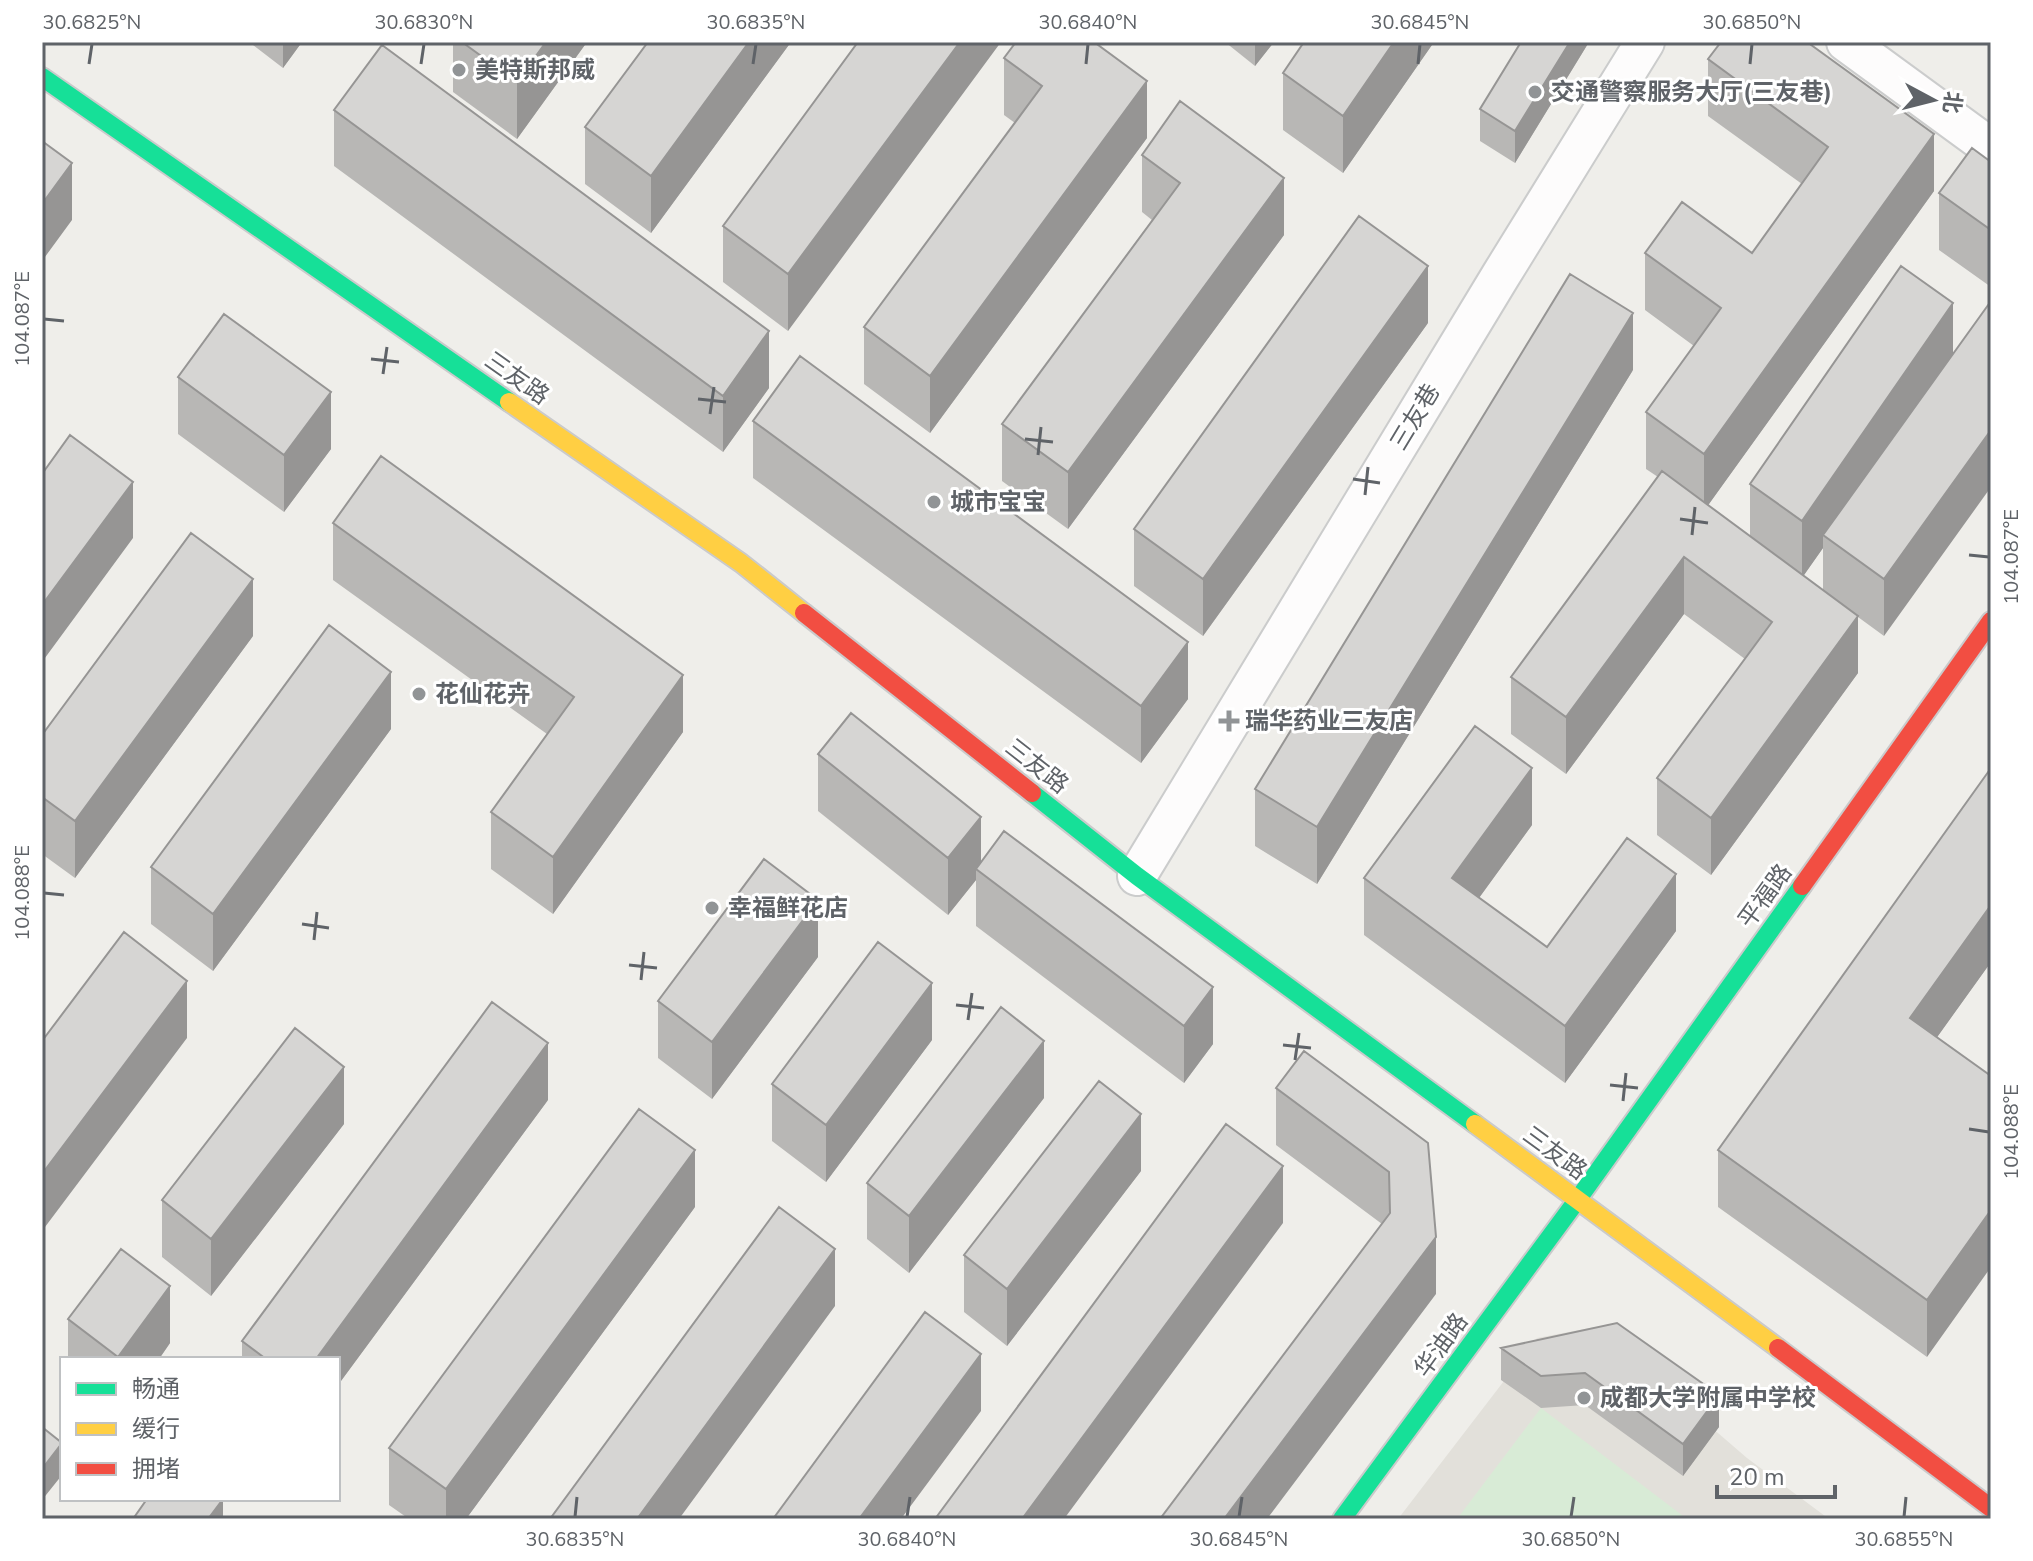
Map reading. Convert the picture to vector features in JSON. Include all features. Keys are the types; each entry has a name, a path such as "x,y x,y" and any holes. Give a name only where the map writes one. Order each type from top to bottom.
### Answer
{"main road":[{"name":"三友路","path":"42,77 741,563 1137,876 1578,1199 1991,1508"},
{"name":"平福路","path":"1578,1199 1991,621"},
{"name":"华油路","path":"1342,1519 1578,1199"}],"street":[{"name":"三友巷","path":"1137,876 1645,42"},
{"path":"1846,42 1991,148"}],"shaded area":[{"name":"成都大学附属中学校","path":"1595,1327 1747,1458 1829,1519 1398,1519 1537,1338"}],"green space":[{"path":"1541,1408 1687,1519 1457,1519"}],"building":[{"path":"462,42 546,42 517,82"},
{"path":"648,42 749,42 651,176 585,127"},
{"path":"858,42 960,42 788,274 723,226"},
{"path":"1016,42 1094,42 1147,81 930,376 864,327 1042,86 1004,58"},
{"path":"1304,42 1394,42 1343,116 1283,73"},
{"path":"1521,42 1570,42 1515,131 1480,109"},
{"path":"1721,42 1807,42 1934,134 1704,454 1646,412 1721,308 1645,253 1682,202 1752,253 1828,147 1708,59"},
{"path":"382,45 769,331 723,396 334,110"},
{"path":"1180,101 1284,178 1068,472 1002,424 1180,183 1142,155"},
{"path":"42,141 72,163 42,204"},
{"path":"1972,148 1991,162 1991,230 1939,193"},
{"path":"1359,216 1428,266 1203,579 1134,529"},
{"path":"1901,266 1953,303 1802,521 1750,484"},
{"path":"1570,274 1633,313 1317,827 1255,789"},
{"path":"1991,301 1991,430 1884,579 1823,535"},
{"path":"224,314 331,392 284,455 178,377"},
{"path":"800,356 1188,642 1141,706 753,421"},
{"path":"70,435 133,482 42,605 42,474"},
{"path":"381,456 683,675 553,857 491,812 574,697 333,523"},
{"path":"1662,471 1858,616 1711,818 1657,778 1772,622 1684,557 1566,717 1511,677"},
{"path":"191,533 253,579 75,821 42,797 42,735"},
{"path":"329,625 391,672 213,914 151,867"},
{"path":"851,713 981,817 948,858 818,754"},
{"path":"1475,726 1532,768 1452,878 1547,947 1627,838 1676,874 1565,1026 1364,878"},
{"path":"1991,768 1991,905 1910,1018 1991,1076 1991,1210 1927,1300 1718,1150"},
{"path":"1004,831 1213,987 1184,1026 976,869"},
{"path":"764,859 818,900 712,1042 658,1001"},
{"path":"124,932 187,981 42,1174 42,1041"},
{"path":"878,942 932,983 826,1125 772,1084"},
{"path":"492,1002 548,1043 317,1357 263,1357 242,1341"},
{"path":"1001,1007 1044,1041 909,1216 867,1183"},
{"path":"295,1028 344,1067 211,1239 162,1200"},
{"path":"1304,1051 1428,1143 1436,1237 1224,1519 1160,1519 1390,1213 1389,1172 1276,1088"},
{"path":"1099,1081 1141,1114 1007,1289 964,1255"},
{"path":"639,1109 695,1150 446,1489 389,1448"},
{"path":"1226,1124 1283,1166 1022,1519 935,1519"},
{"path":"779,1207 835,1249 637,1519 550,1519"},
{"path":"121,1249 170,1286 118,1357 68,1319"},
{"path":"925,1312 981,1354 859,1519 773,1519"},
{"path":"1617,1323 1719,1395 1683,1444 1585,1373 1541,1376 1501,1348"},
{"path":"42,1427 60,1441 60,1446 42,1469"},
{"path":"146,1501 222,1501 208,1519 133,1519"}],"traffic: fast":[{"path":"42,77 509,402"},
{"path":"1032,793 1137,876 1475,1124"},
{"path":"1342,1519 1578,1199 1802,886"}],"traffic: slow":[{"path":"509,402 741,563 804,613"},
{"path":"1475,1124 1778,1348"}],"traffic: jam":[{"path":"804,613 1032,793"},
{"path":"1802,886 1991,621"},
{"path":"1778,1348 1991,1508"}],"place":[{"name":"美特斯邦威","path":"459,70"},
{"name":"交通警察服务大厅(三友巷)","path":"1535,92"},
{"name":"城市宝宝","path":"934,502"},
{"name":"花仙花卉","path":"419,694"},
{"name":"瑞华药业三友店","path":"1229,721"},
{"name":"幸福鲜花店","path":"712,908"},
{"name":"成都大学附属中学校","path":"1584,1398"}]}
